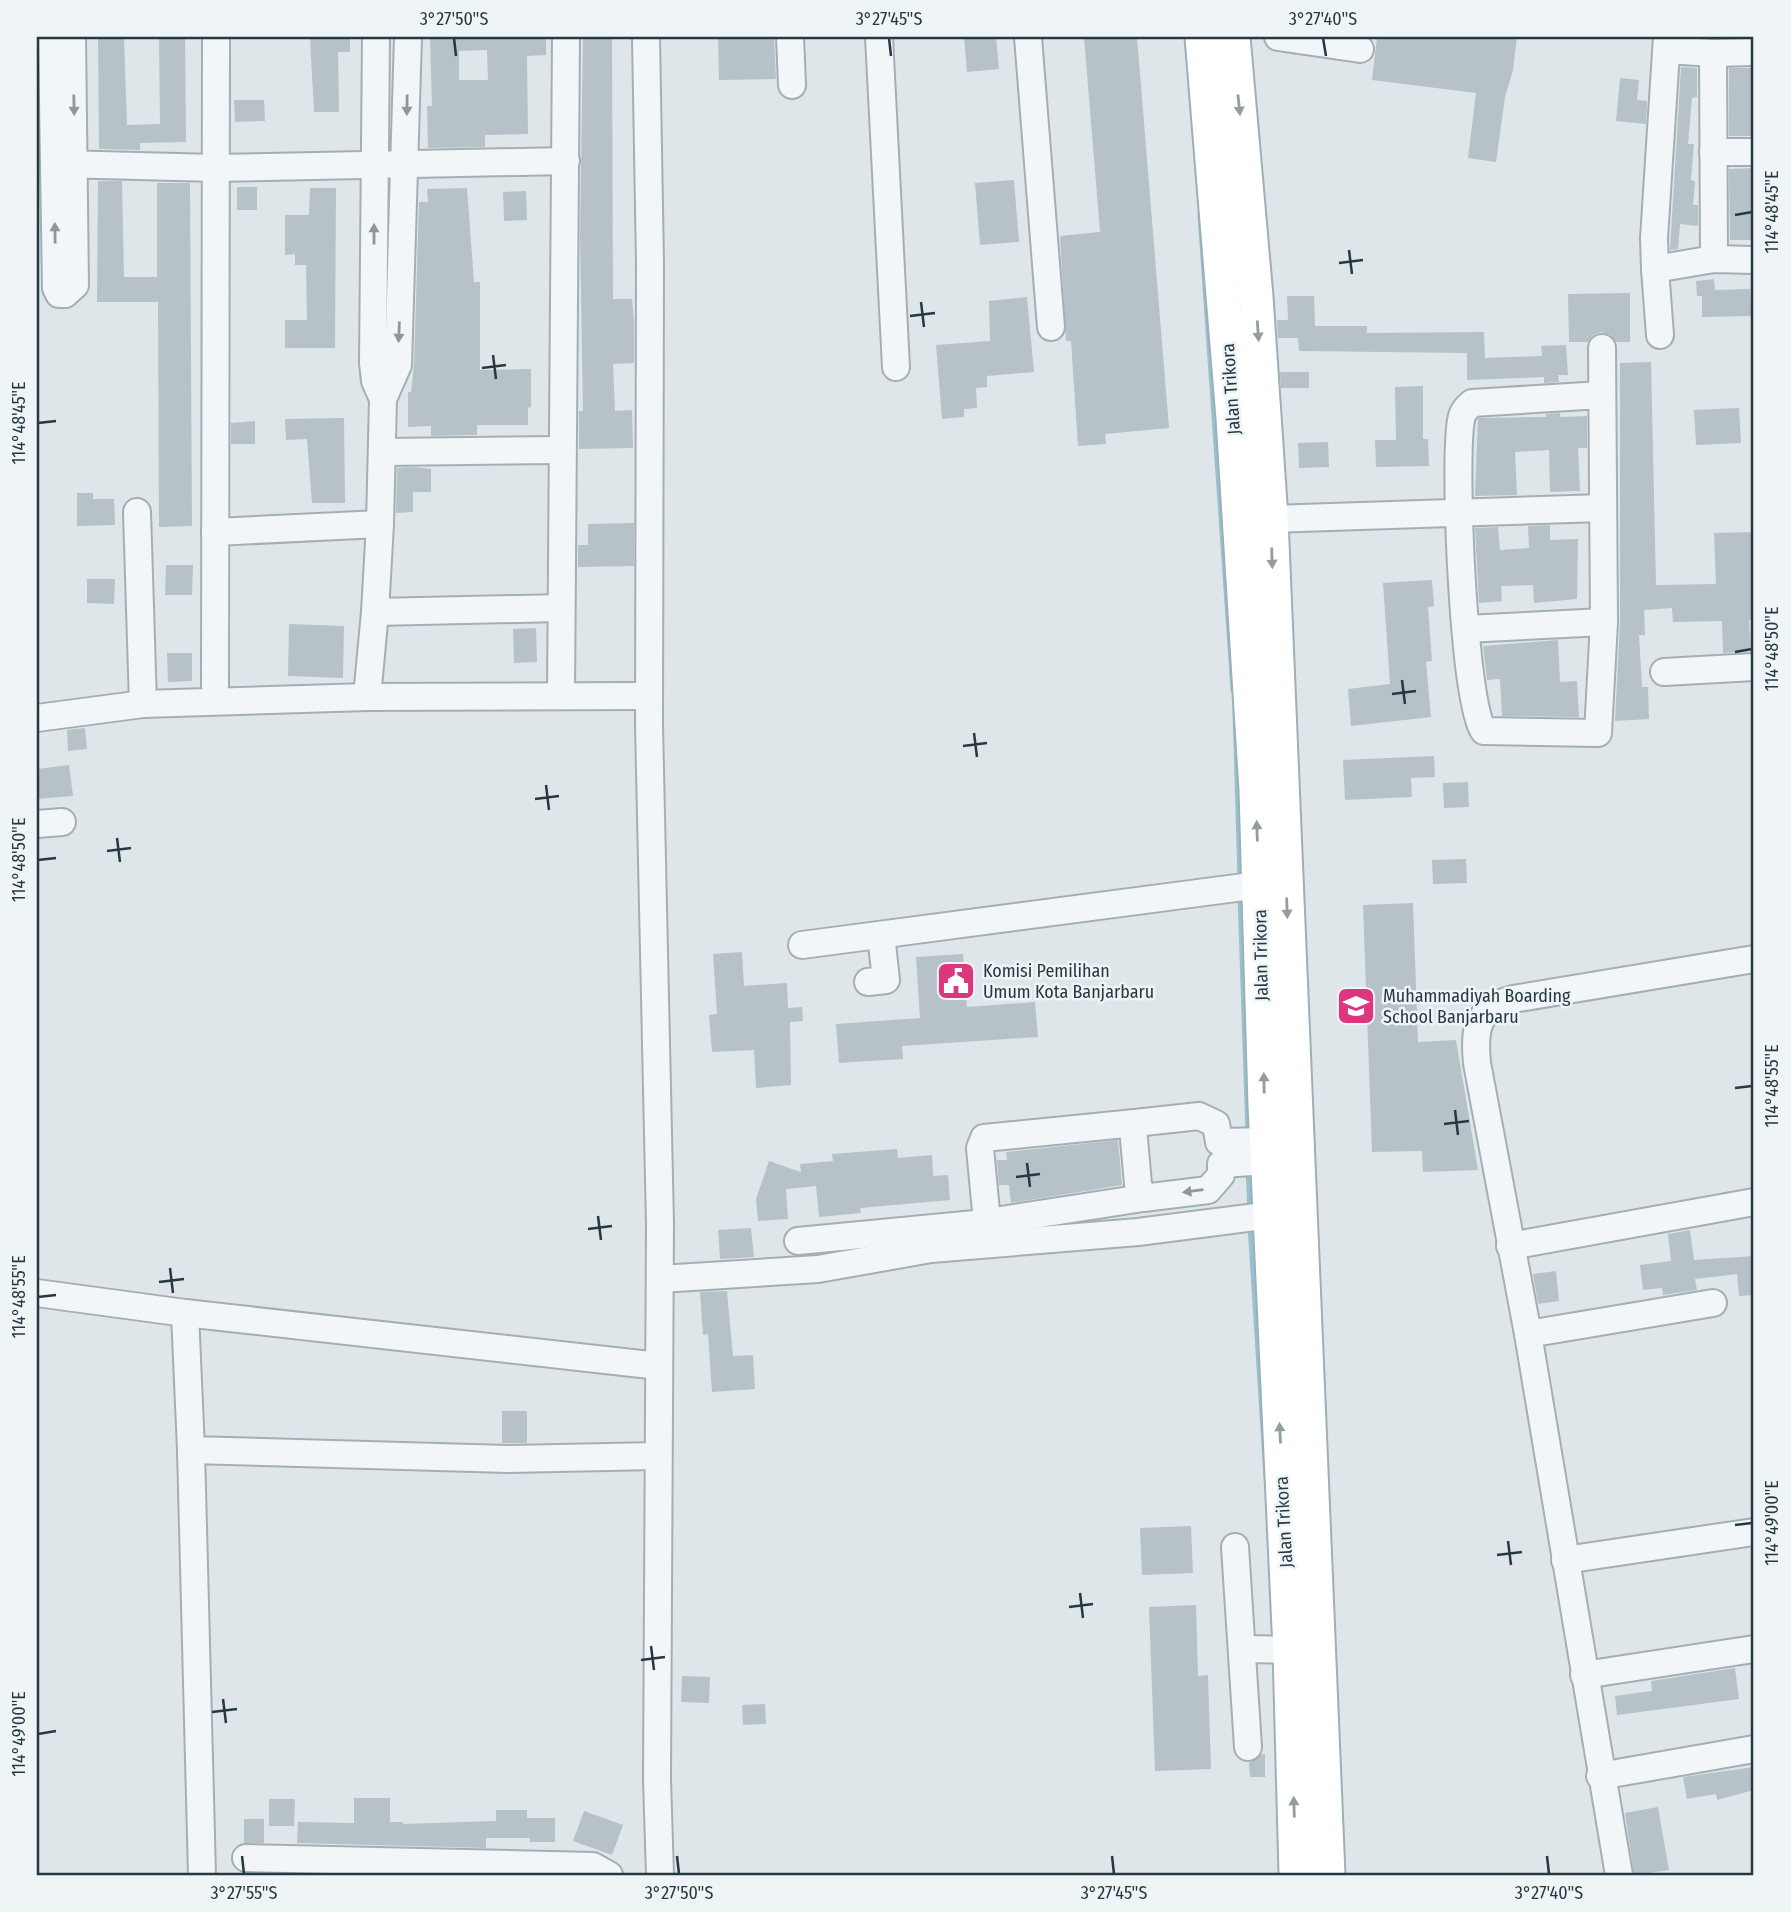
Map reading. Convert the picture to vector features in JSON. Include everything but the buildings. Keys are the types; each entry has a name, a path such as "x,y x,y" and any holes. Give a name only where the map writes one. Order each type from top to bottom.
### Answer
{"main road":[{"name":"Jalan Trikora","path":"1202,37 1232,405 1250,886 1267,1151 1272,1215 1290,1330 1328,1875"},
{"name":"Jalan Trikora","path":"1233,37 1256,297 1271,519 1290,1330 1290,1650 1296,1875"}],"street":[{"path":"52,37 65,164"},
{"path":"65,164 72,37"},
{"path":"215,685 216,37"},
{"path":"376,37 373,363 375,381 383,399"},
{"path":"367,697 380,524 383,399 397,365 406,164 408,37"},
{"path":"561,694 560,450 566,37"},
{"path":"646,37 650,263 649,696 660,1279 657,1780 660,1875"},
{"path":"790,37 792,85"},
{"path":"879,37 896,367"},
{"path":"1028,37 1051,327"},
{"path":"1278,37 1360,49"},
{"path":"1660,335 1654,238 1667,43 1713,53 1754,52"},
{"path":"1713,53 1714,259"},
{"path":"1713,152 1754,152"},
{"path":"65,164 216,168 566,161"},
{"path":"1655,269 1714,259 1754,260"},
{"path":"1601,395 1492,400 1472,403 1466,408 1459,437 1459,512 1466,629 1475,716 1484,731 1598,733 1604,622 1602,348"},
{"path":"383,452 560,450"},
{"path":"1271,519 1602,508"},
{"path":"137,512 143,704"},
{"path":"215,532 380,524"},
{"path":"375,612 561,608"},
{"path":"1466,629 1604,622"},
{"path":"1664,672 1754,667"},
{"path":"37,718 143,704 367,697 561,694 649,696"},
{"path":"802,945 1250,886"},
{"path":"868,982 886,980 881,935"},
{"path":"1619,1875 1600,1776 1528,1334 1478,1063 1477,1030 1488,1010 1513,999 1754,959"},
{"path":"798,1241 987,1222 1208,1190 1221,1175 1216,1124 1199,1116 984,1138 980,1148 987,1222"},
{"path":"1135,1122 1138,1184 1143,1198"},
{"path":"1220,1153 1267,1151"},
{"path":"1510,1246 1754,1202"},
{"path":"660,1279 818,1269 931,1249 1138,1232 1272,1215"},
{"path":"37,1293 186,1313 659,1366"},
{"path":"1528,1334 1713,1303"},
{"path":"186,1313 202,1875"},
{"path":"191,1450 508,1459 658,1456"},
{"path":"1565,1560 1754,1532"},
{"path":"1236,1548 1248,1747"},
{"path":"1242,1649 1290,1650"},
{"path":"1584,1675 1754,1649"},
{"path":"1600,1776 1754,1749"},
{"path":"246,1858 593,1866 609,1875"}],"waterway":[{"path":"1200,215 1233,690"},
{"path":"1235,711 1240,879"},
{"path":"1240,896 1248,1135"},
{"path":"1248,1169 1250,1212"},
{"path":"1250,1225 1266,1477"}],"place":[{"name":"Komisi Pemilihan Umum Kota Banjarbaru","path":"956,981"},
{"name":"Muhammadiyah Boarding School Banjarbaru","path":"1356,1006"}]}
